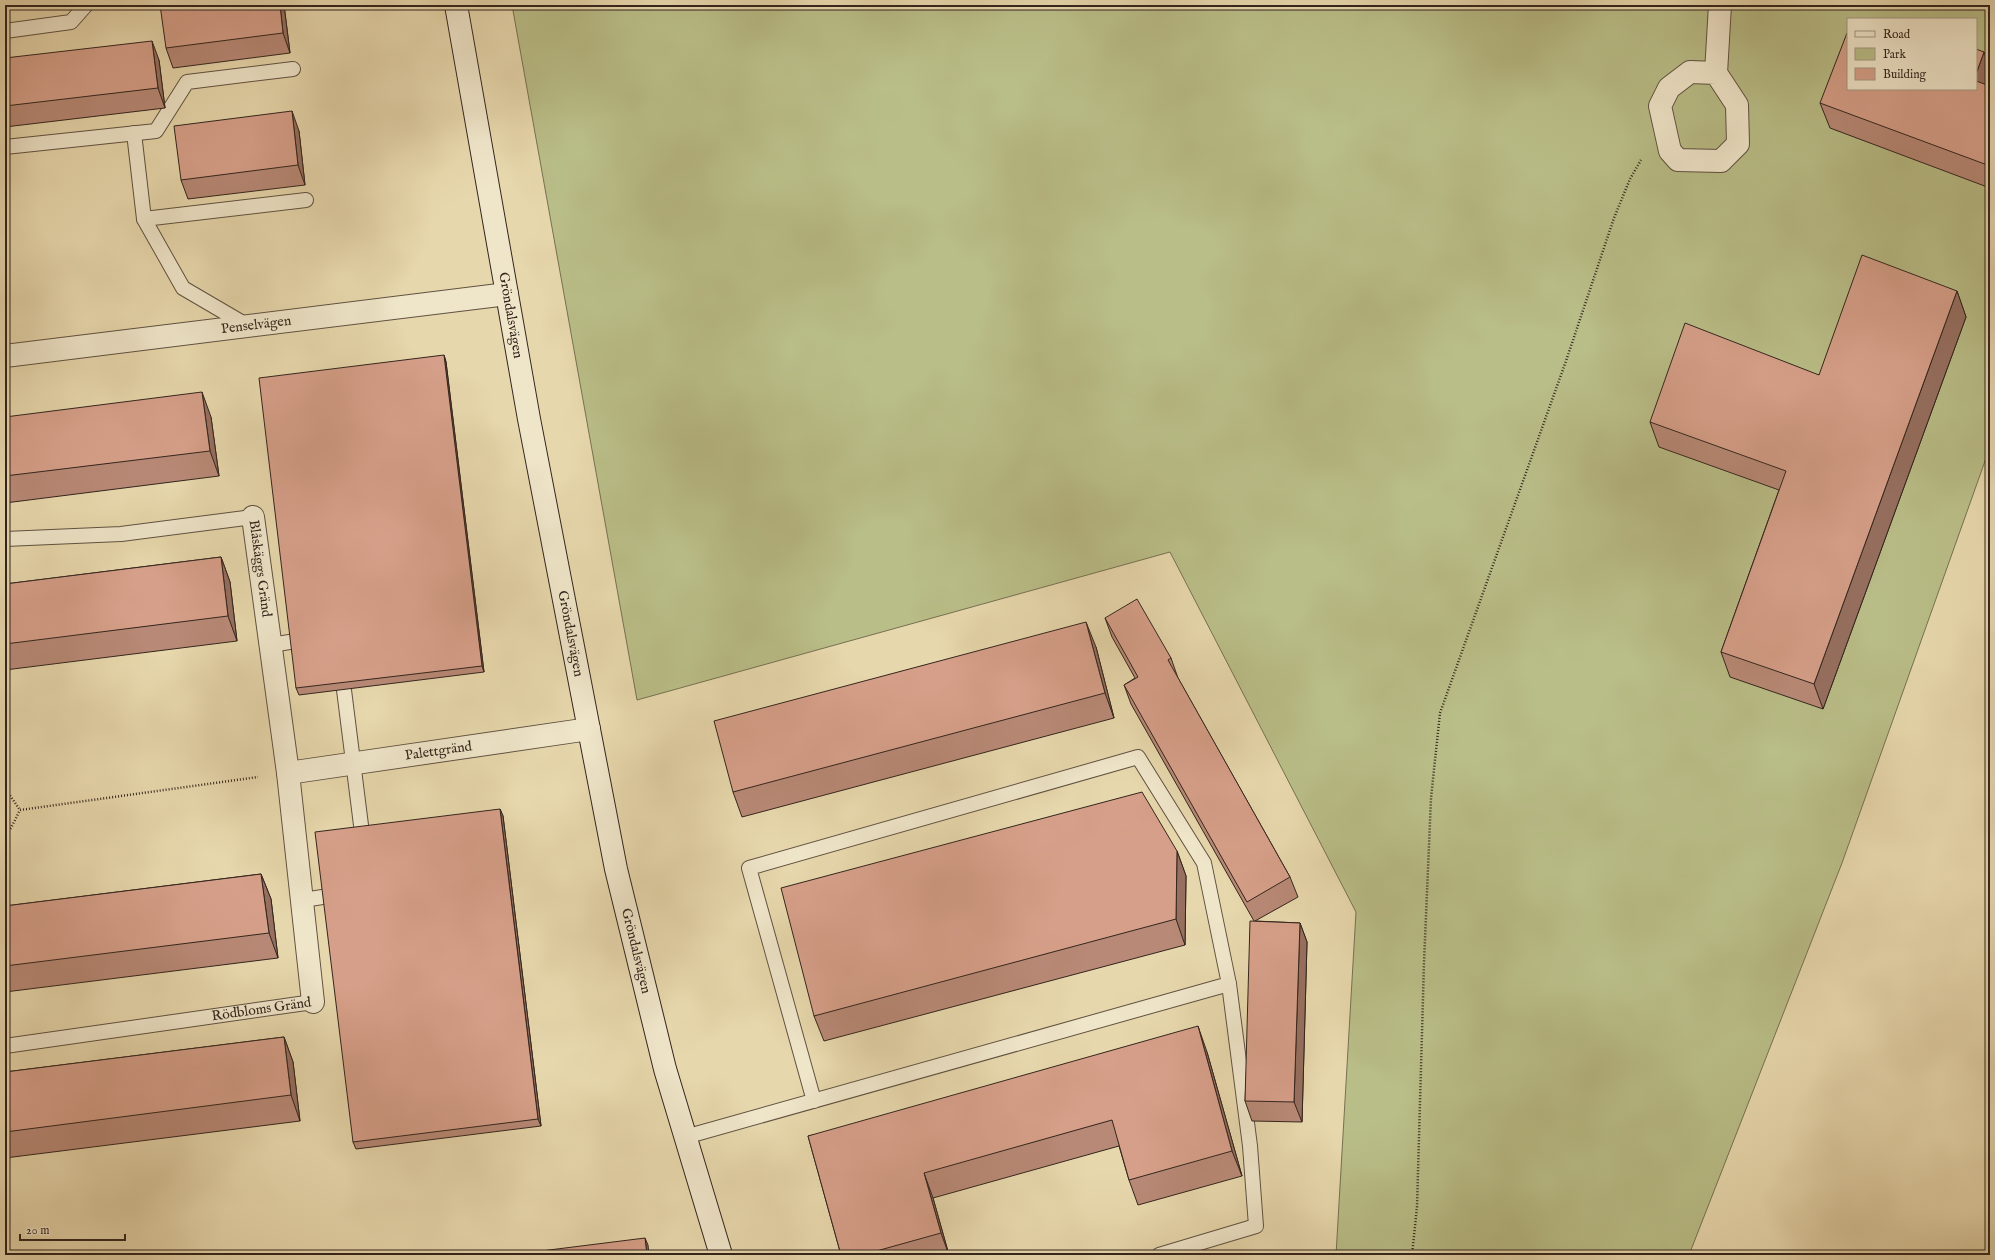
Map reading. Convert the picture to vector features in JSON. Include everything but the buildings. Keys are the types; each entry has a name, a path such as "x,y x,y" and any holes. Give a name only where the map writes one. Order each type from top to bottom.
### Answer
{"street":[{"name":"Gröndalsvägen","path":"456,5 507,294 616,870 665,1069 721,1255"},
{"path":"1716,73 1720,5"},
{"name":"Penselvägen","path":"5,356 507,294"},
{"name":"Blåskäggs Gränd","path":"253,517 288,773"},
{"name":"Palettgränd","path":"288,773 589,729"},
{"name":"Rödbloms Gränd","path":"288,773 313,1002"}],"lane":[{"path":"5,31 71,22 86,5"},
{"path":"5,147 156,131 186,82 293,69"},
{"path":"134,133 144,219 182,288 248,326"},
{"path":"144,219 306,200"},
{"name":"Blåskäggs Gränd","path":"5,539 121,534 253,517"},
{"path":"271,645 323,637"},
{"path":"344,690 362,833"},
{"path":"814,1101 749,868 1138,758 1204,862 1229,984 1250,1146 1256,1226 1159,1255"},
{"path":"303,900 353,892"},
{"path":"685,1137 1229,984"},
{"name":"Rödbloms Gränd","path":"5,1046 313,1002"}],"path":[{"path":"1412,1255 1417,1207 1424,963 1431,798 1440,713 1566,361 1614,218 1630,179"},
{"path":"20,810 288,773"},
{"path":"5,788 20,810"},
{"path":"5,836 20,810"}],"green space":[{"path":"512,5 1990,5 1990,447 1842,863 1689,1255 1336,1255 1356,912 1170,552 637,700"}]}
